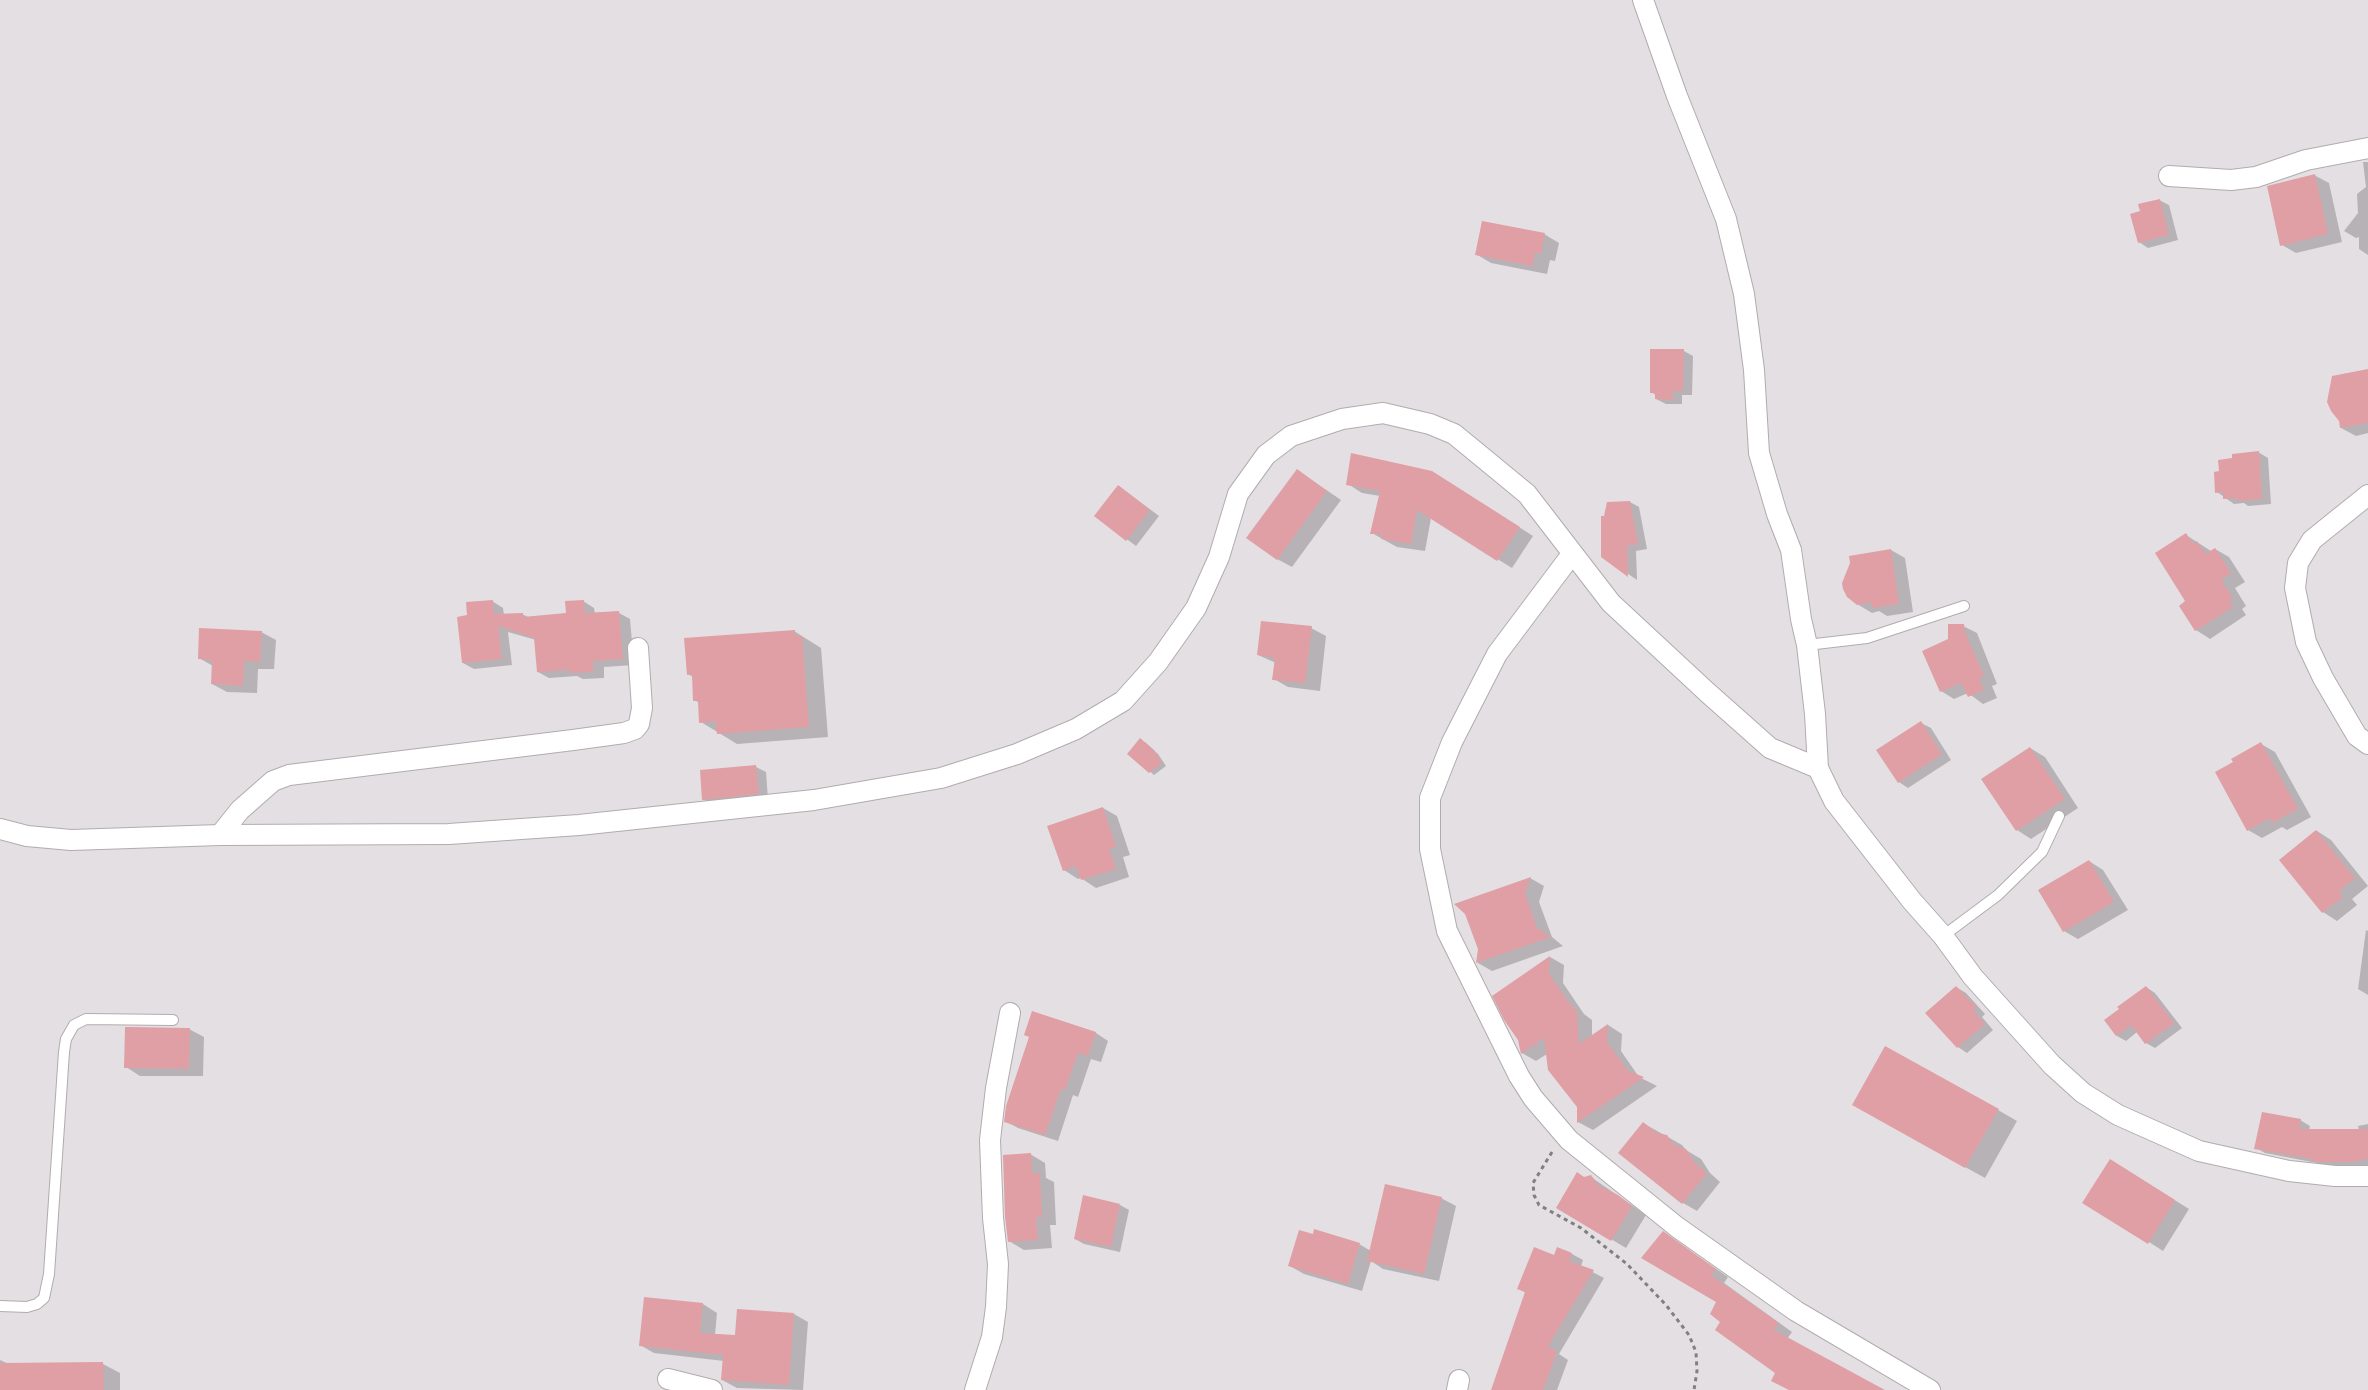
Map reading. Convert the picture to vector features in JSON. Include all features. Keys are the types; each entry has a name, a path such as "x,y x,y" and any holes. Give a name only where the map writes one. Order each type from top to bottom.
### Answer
{"street":[{"path":"1643,0 1677,96 1726,219 1746,312 1754,370 1759,453 1777,514 1791,550 1801,619 1808,646 1816,714 1818,768 1834,801 1912,901 1943,936 1973,977 2052,1065 2083,1093 2118,1115 2199,1151 2246,1163 2289,1171 2335,1176 2368,1176"},
{"path":"2169,176 2231,180 2256,177 2306,160 2338,152 2368,148"},
{"path":"0,829 28,836 72,840 220,835 450,834 579,825 814,800 941,778 1017,754 1076,729 1123,701 1158,662 1196,608 1220,557 1238,494 1266,454 1291,436 1342,419 1383,413 1430,424 1454,434 1527,494 1611,603 1770,748 1818,768"},
{"path":"2368,495 2312,540 2298,563 2294,588 2306,642 2323,678 2357,736 2368,744"},
{"path":"1572,554 1497,654 1452,742 1430,798 1430,848 1447,931 1519,1076 1533,1098 1569,1140 1677,1228 1796,1310 1930,1390"},
{"path":"220,835 240,810 273,781 288,775 624,733 635,729 639,724 642,708 638,648"},
{"path":"975,1390 992,1337 996,1308 998,1264 993,1218 990,1140 996,1088 1010,1013"},
{"path":"668,1378 712,1390"}],"lane":[{"path":"1808,646 1868,638 1964,606"},
{"path":"1943,936 1998,895 2042,852 2059,816"},
{"path":"0,1306 27,1307 37,1304 44,1298 47,1285 64,1052 66,1039 74,1025 86,1018 173,1020"}],"path":[{"path":"1569,1140 1554,1148 1533,1183 1534,1195 1539,1205 1582,1228 1627,1264 1666,1305 1689,1335 1696,1352 1697,1371 1694,1390"}],"building":[{"path":"2315,174 2328,234 2280,246 2267,186"},
{"path":"2160,199 2169,235 2138,243 2130,214 2140,211 2138,204"},
{"path":"1482,221 1545,233 1541,254 1535,252 1533,266 1475,255"},
{"path":"1650,349 1684,349 1683,391 1673,391 1673,400 1655,399 1655,393 1650,393"},
{"path":"2368,369 2368,423 2340,428 2339,421 2327,402 2332,376"},
{"path":"2259,451 2262,499 2238,501 2237,498 2223,499 2223,492 2215,493 2214,472 2219,471 2218,460 2232,458 2232,454"},
{"path":"1351,453 1432,471 1520,527 1497,561 1417,510 1411,544 1381,539 1382,534 1370,534 1380,491 1346,485"},
{"path":"1297,469 1327,491 1277,560 1246,538"},
{"path":"1118,485 1150,510 1126,541 1094,516"},
{"path":"1630,501 1638,544 1627,546 1628,577 1601,557 1601,516 1604,516 1607,502"},
{"path":"2186,533 2193,544 2197,541 2205,554 2215,548 2231,573 2221,580 2233,598 2229,600 2233,607 2195,631 2179,606 2185,601 2155,553"},
{"path":"1891,549 1899,604 1872,608 1871,602 1857,605 1847,597 1842,583 1850,563 1849,556"},
{"path":"493,600 494,614 523,613 523,617 566,613 565,601 584,600 585,613 619,611 623,659 593,661 593,672 571,673 570,670 537,672 534,638 498,626 502,659 462,663 457,617 467,615 466,602"},
{"path":"1261,621 1312,626 1305,683 1272,680 1275,658 1257,655"},
{"path":"1948,624 1964,624 1965,632 1984,676 1979,679 1984,690 1968,697 1961,683 1940,692 1922,651 1948,639"},
{"path":"199,628 262,631 260,662 244,661 243,686 211,684 212,660 198,659"},
{"path":"795,630 795,636 802,636 809,727 717,734 715,721 699,723 698,701 693,701 692,674 687,675 684,638"},
{"path":"1921,721 1942,754 1898,783 1876,750"},
{"path":"1140,738 1154,750 1162,763 1149,773 1127,754"},
{"path":"2261,742 2298,809 2272,823 2269,818 2247,831 2215,772 2233,762 2231,759"},
{"path":"2030,747 2065,799 2016,831 1981,779"},
{"path":"756,765 759,794 702,800 700,770"},
{"path":"1103,807 1116,847 1109,849 1116,869 1081,880 1076,866 1063,871 1047,826"},
{"path":"2316,830 2355,878 2339,891 2343,897 2322,913 2279,860"},
{"path":"2089,860 2114,902 2063,932 2038,890"},
{"path":"1531,877 1525,893 1537,928 1551,937 1476,963 1478,949 1465,914 1454,904"},
{"path":"1550,956 1549,974 1577,1011 1579,1044 1608,1024 1607,1042 1628,1071 1644,1077 1577,1123 1577,1107 1548,1070 1544,1038 1521,1054 1518,1040 1504,1020 1492,996"},
{"path":"1956,986 1977,1008 1973,1011 1985,1024 1957,1048 1925,1013"},
{"path":"2146,986 2174,1023 2145,1044 2131,1025 2116,1036 2104,1020 2119,1009 2117,1007"},
{"path":"1032,1011 1096,1032 1088,1056 1078,1053 1065,1090 1061,1089 1045,1135 1004,1122 1006,1106 1029,1037 1024,1035"},
{"path":"125,1027 190,1028 189,1069 124,1068"},
{"path":"1885,1046 1999,1109 1965,1168 1852,1105"},
{"path":"2262,1112 2301,1119 2299,1129 2368,1129 2368,1159 2352,1162 2312,1162 2312,1159 2254,1149"},
{"path":"1643,1122 1657,1133 1667,1135 1674,1145 1686,1149 1695,1163 1707,1173 1682,1204 1618,1153"},
{"path":"1031,1153 1032,1173 1040,1173 1042,1217 1036,1218 1038,1240 1008,1242 1005,1217 1003,1155"},
{"path":"2110,1159 2175,1200 2148,1244 2082,1203"},
{"path":"1577,1172 1584,1177 1591,1175 1599,1186 1618,1195 1632,1206 1611,1241 1556,1208"},
{"path":"1385,1184 1442,1197 1424,1274 1367,1261"},
{"path":"1083,1195 1120,1204 1111,1247 1074,1239"},
{"path":"1314,1229 1360,1243 1348,1284 1288,1266 1299,1230 1313,1234"},
{"path":"1663,1231 1716,1269 1711,1275 1779,1323 1774,1330 1885,1390 1789,1390 1771,1381 1775,1373 1715,1330 1720,1322 1710,1314 1716,1302 1641,1258"},
{"path":"1534,1247 1554,1255 1557,1247 1572,1253 1569,1261 1594,1270 1548,1346 1557,1352 1543,1390 1491,1390 1525,1292 1517,1289"},
{"path":"644,1297 703,1303 700,1333 735,1335 737,1309 794,1313 789,1385 721,1380 723,1355 639,1346"},
{"path":"103,1362 104,1390 0,1390 0,1363"}]}
